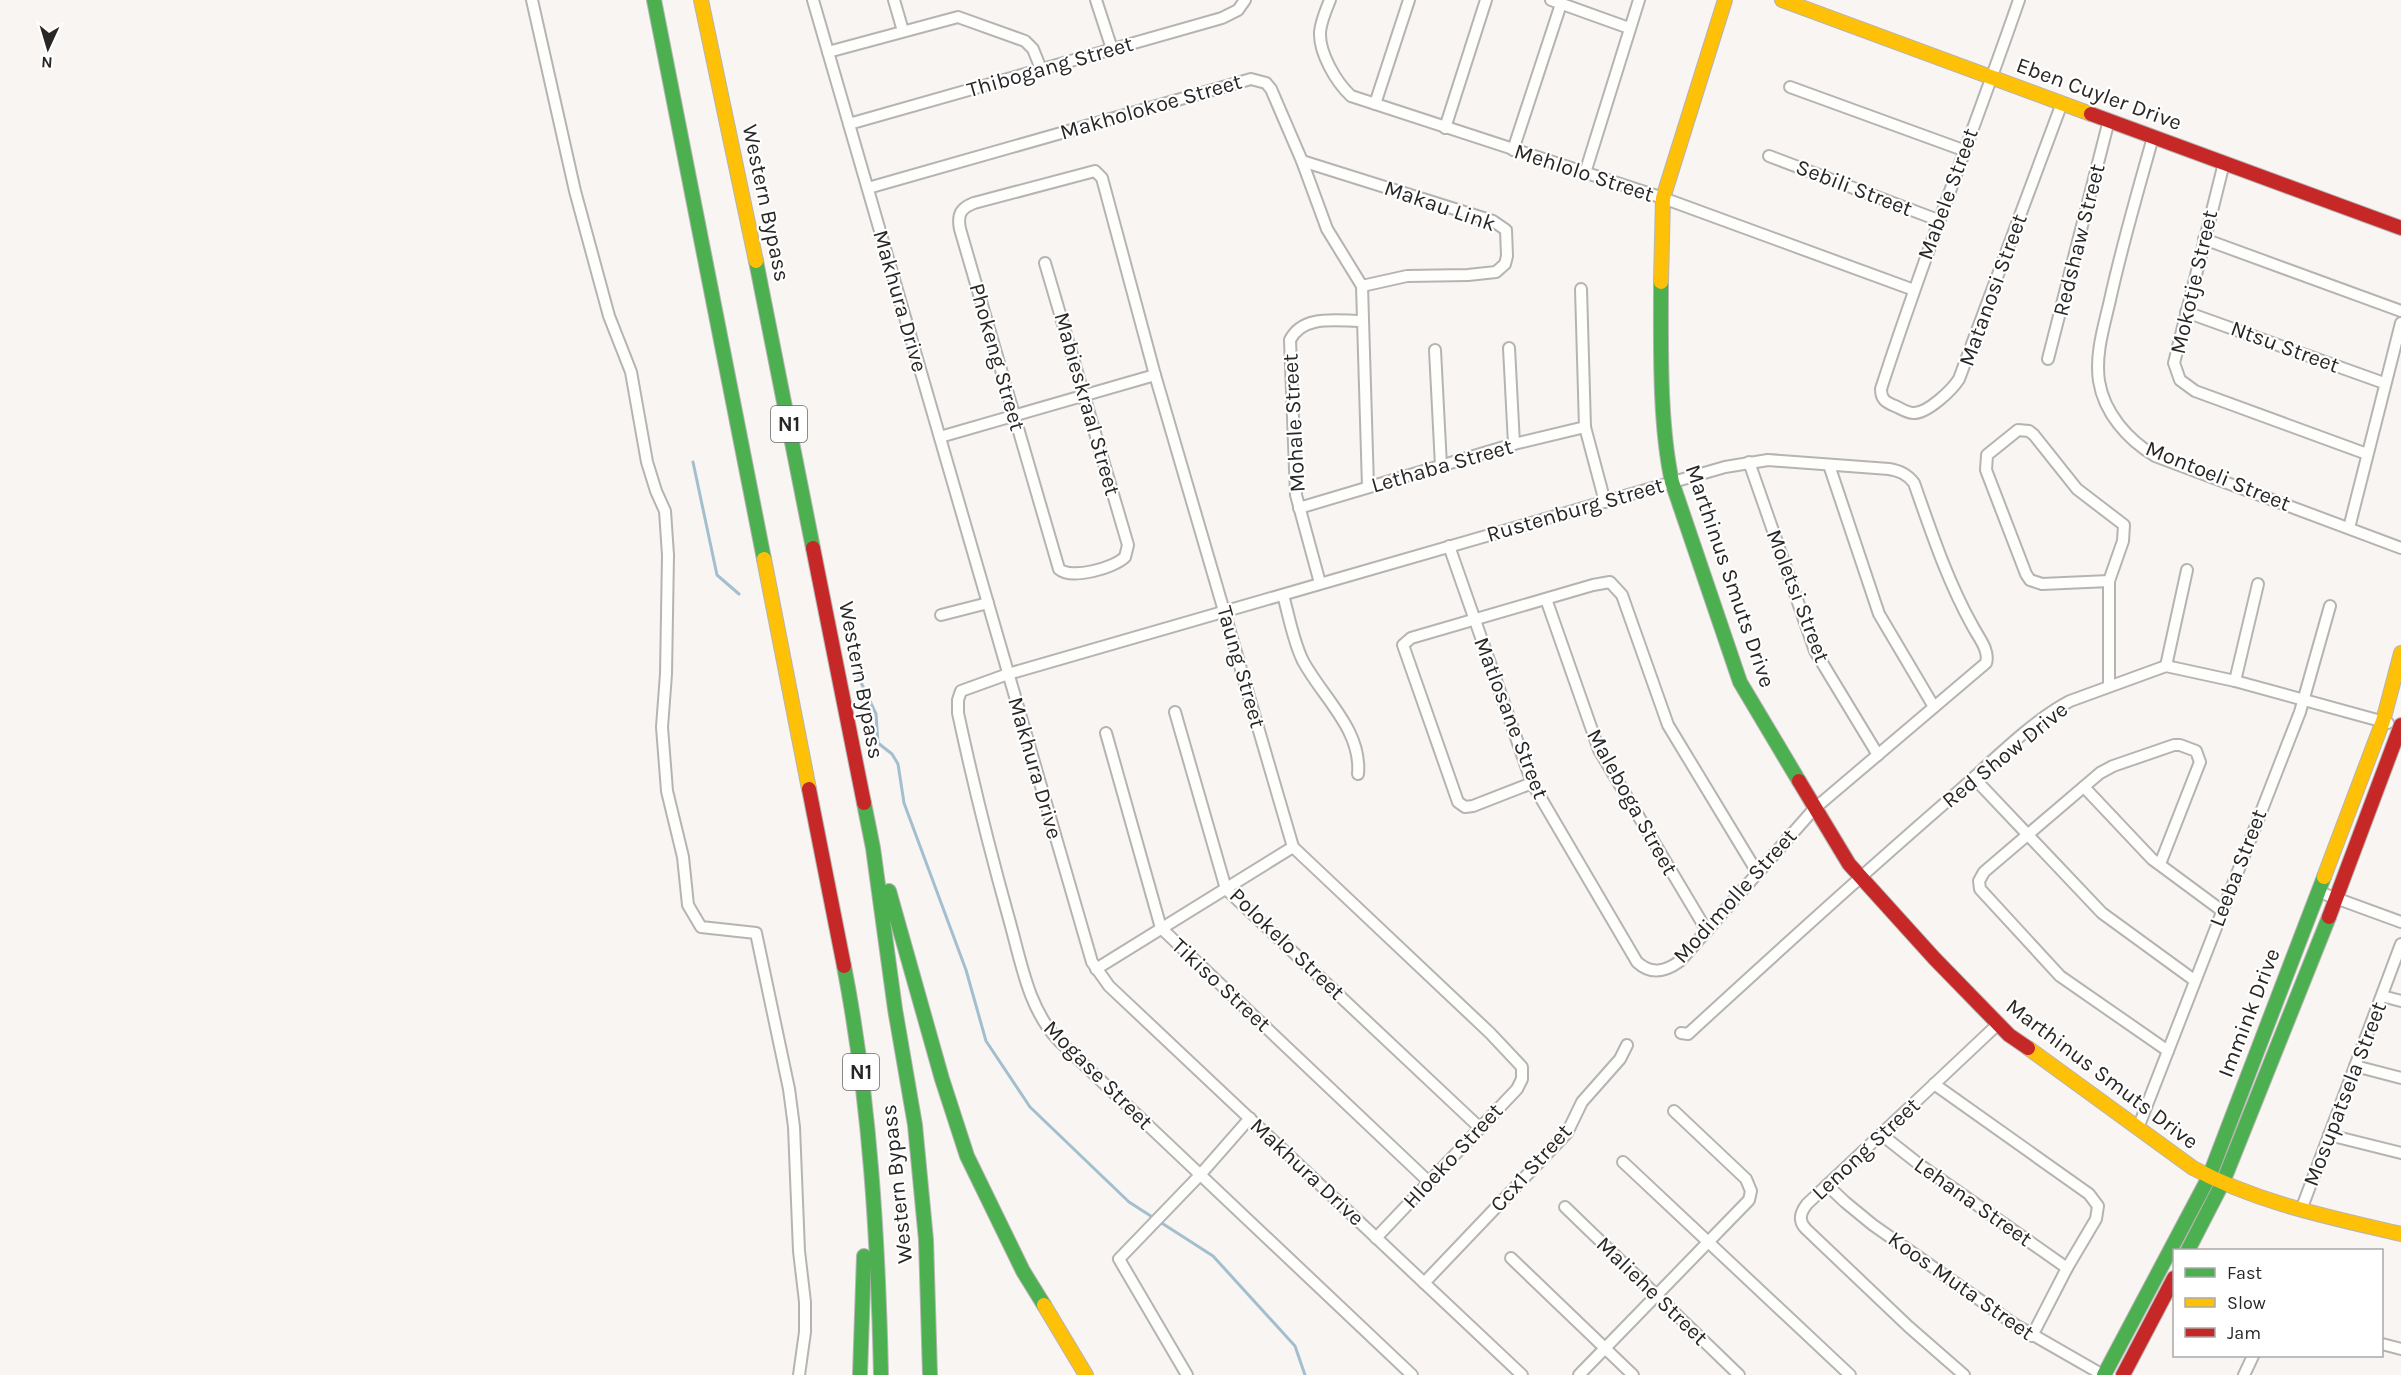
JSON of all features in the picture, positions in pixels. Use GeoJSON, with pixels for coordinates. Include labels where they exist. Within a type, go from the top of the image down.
{"type":"FeatureCollection","features":[{"type":"Feature","properties":{"kind":"main road"},"geometry":{"type":"LineString","coordinates":[[640,0],[691,193]]}},
{"type":"Feature","properties":{"kind":"main road","name":"Western Bypass"},"geometry":{"type":"LineString","coordinates":[[654,0],[854,1017],[868,1140],[881,1333],[881,1375]]}},
{"type":"Feature","properties":{"kind":"main road","name":"Western Bypass"},"geometry":{"type":"LineString","coordinates":[[701,0],[743,193],[873,848],[895,1009],[915,1125],[926,1240],[930,1375]]}},
{"type":"Feature","properties":{"kind":"main road"},"geometry":{"type":"LineString","coordinates":[[714,0],[732,102],[743,193]]}},
{"type":"Feature","properties":{"kind":"main road","name":"Marthinus Smuts Drive"},"geometry":{"type":"LineString","coordinates":[[1725,0],[1663,198],[1661,219],[1664,419],[1672,482],[1740,682],[1839,850],[1859,877],[1997,1025],[2138,1128],[2209,1176],[2301,1209],[2401,1234]]}},
{"type":"Feature","properties":{"kind":"main road","name":"Eben Cuyler Drive"},"geometry":{"type":"LineString","coordinates":[[1782,0],[2401,228]]}},
{"type":"Feature","properties":{"kind":"main road","name":"Immink Drive"},"geometry":{"type":"LineString","coordinates":[[2104,1375],[2209,1176],[2383,721],[2401,653]]}},
{"type":"Feature","properties":{"kind":"main road","name":"Immink Drive"},"geometry":{"type":"LineString","coordinates":[[2189,1249],[2223,1182],[2336,898],[2401,726]]}},
{"type":"Feature","properties":{"kind":"main road"},"geometry":{"type":"LineString","coordinates":[[873,848],[892,899],[966,1156],[1023,1270],[1086,1375]]}},
{"type":"Feature","properties":{"kind":"main road"},"geometry":{"type":"LineString","coordinates":[[860,1375],[868,1140]]}},
{"type":"Feature","properties":{"kind":"main road"},"geometry":{"type":"LineString","coordinates":[[2123,1375],[2173,1282]]}},
{"type":"Feature","properties":{"kind":"street"},"geometry":{"type":"LineString","coordinates":[[532,0],[575,191],[609,316],[631,372],[647,462],[665,511],[668,555],[666,674],[662,727],[668,791],[683,857],[688,905],[701,927],[756,933],[789,1089],[794,1127],[799,1251],[805,1302],[805,1332],[799,1375]]}},
{"type":"Feature","properties":{"kind":"street","name":"Makhura Drive"},"geometry":{"type":"LineString","coordinates":[[813,0],[1086,947],[1096,969],[1109,986],[1522,1375]]}},
{"type":"Feature","properties":{"kind":"street"},"geometry":{"type":"LineString","coordinates":[[894,0],[903,31]]}},
{"type":"Feature","properties":{"kind":"street"},"geometry":{"type":"LineString","coordinates":[[1096,0],[1112,49]]}},
{"type":"Feature","properties":{"kind":"street","name":"Thibogang Street"},"geometry":{"type":"LineString","coordinates":[[849,124],[1222,18],[1238,10],[1245,0]]}},
{"type":"Feature","properties":{"kind":"street","name":"Mehlolo Street"},"geometry":{"type":"LineString","coordinates":[[1330,0],[1320,36],[1328,60],[1344,90],[1351,96],[1663,198],[1914,290]]}},
{"type":"Feature","properties":{"kind":"street"},"geometry":{"type":"LineString","coordinates":[[1375,104],[1409,0]]}},
{"type":"Feature","properties":{"kind":"street"},"geometry":{"type":"LineString","coordinates":[[1445,128],[1486,0]]}},
{"type":"Feature","properties":{"kind":"street"},"geometry":{"type":"LineString","coordinates":[[1585,173],[1639,0]]}},
{"type":"Feature","properties":{"kind":"street","name":"Mabele Street"},"geometry":{"type":"LineString","coordinates":[[1881,389],[1938,220],[2019,0]]}},
{"type":"Feature","properties":{"kind":"street"},"geometry":{"type":"LineString","coordinates":[[1513,150],[1556,2],[1629,28]]}},
{"type":"Feature","properties":{"kind":"street"},"geometry":{"type":"LineString","coordinates":[[828,52],[951,17],[964,18],[1025,41],[1033,49],[1041,69]]}},
{"type":"Feature","properties":{"kind":"street","name":"Makholokoe Street"},"geometry":{"type":"LineString","coordinates":[[868,188],[1251,79],[1266,83],[1271,88],[1302,160],[1327,229],[1362,286]]}},
{"type":"Feature","properties":{"kind":"street"},"geometry":{"type":"LineString","coordinates":[[1790,87],[1963,150]]}},
{"type":"Feature","properties":{"kind":"street","name":"Matanosi Street"},"geometry":{"type":"LineString","coordinates":[[1881,389],[1884,400],[1912,414],[1930,406],[1951,390],[1959,379],[2062,103]]}},
{"type":"Feature","properties":{"kind":"street","name":"Redshaw Street"},"geometry":{"type":"LineString","coordinates":[[2048,359],[2109,120]]}},
{"type":"Feature","properties":{"kind":"street","name":"Montoeli Street"},"geometry":{"type":"LineString","coordinates":[[2153,137],[2115,276],[2099,346],[2099,382],[2107,404],[2129,438],[2155,456],[2401,548]]}},
{"type":"Feature","properties":{"kind":"street","name":"Sebili Street"},"geometry":{"type":"LineString","coordinates":[[1769,156],[1938,220]]}},
{"type":"Feature","properties":{"kind":"street","name":"Makau Link"},"geometry":{"type":"LineString","coordinates":[[1302,160],[1493,221],[1506,230],[1507,256],[1504,264],[1496,272],[1407,276],[1362,286]]}},
{"type":"Feature","properties":{"kind":"street","name":"Mokotje Street"},"geometry":{"type":"LineString","coordinates":[[2224,163],[2174,363],[2176,374],[2185,385],[2195,391],[2367,454]]}},
{"type":"Feature","properties":{"kind":"street","name":"Phokeng Street"},"geometry":{"type":"LineString","coordinates":[[1102,178],[1097,172],[1080,174],[974,203],[965,207],[959,214],[960,229],[1059,569],[1070,575],[1111,566],[1125,557],[1128,545]]}},
{"type":"Feature","properties":{"kind":"street","name":"Taung Street"},"geometry":{"type":"LineString","coordinates":[[1102,178],[1155,375],[1293,847]]}},
{"type":"Feature","properties":{"kind":"street"},"geometry":{"type":"LineString","coordinates":[[2204,239],[2401,311]]}},
{"type":"Feature","properties":{"kind":"street","name":"Mabieskraal Street"},"geometry":{"type":"LineString","coordinates":[[1045,262],[1086,395],[1128,545]]}},
{"type":"Feature","properties":{"kind":"street"},"geometry":{"type":"LineString","coordinates":[[1362,286],[1368,487]]}},
{"type":"Feature","properties":{"kind":"street"},"geometry":{"type":"LineString","coordinates":[[1581,289],[1585,427],[1605,502]]}},
{"type":"Feature","properties":{"kind":"street","name":"Ntsu Street"},"geometry":{"type":"LineString","coordinates":[[2186,312],[2384,383]]}},
{"type":"Feature","properties":{"kind":"street","name":"Mohale Street"},"geometry":{"type":"LineString","coordinates":[[1320,583],[1294,484],[1290,340],[1297,328],[1311,322],[1362,321]]}},
{"type":"Feature","properties":{"kind":"street"},"geometry":{"type":"LineString","coordinates":[[2349,528],[2401,323]]}},
{"type":"Feature","properties":{"kind":"street"},"geometry":{"type":"LineString","coordinates":[[1509,348],[1514,444]]}},
{"type":"Feature","properties":{"kind":"street"},"geometry":{"type":"LineString","coordinates":[[1436,350],[1442,466]]}},
{"type":"Feature","properties":{"kind":"street"},"geometry":{"type":"LineString","coordinates":[[940,437],[1155,375]]}},
{"type":"Feature","properties":{"kind":"street","name":"Lethaba Street"},"geometry":{"type":"LineString","coordinates":[[1299,508],[1514,444],[1585,427]]}},
{"type":"Feature","properties":{"kind":"street"},"geometry":{"type":"LineString","coordinates":[[2109,581],[2042,584],[2030,580],[2026,574],[1986,470],[1987,455],[2018,430],[2029,431],[2034,435],[2077,489],[2124,525],[2123,542],[2109,581],[2109,686]]}},
{"type":"Feature","properties":{"kind":"street","name":"Rustenburg Street"},"geometry":{"type":"LineString","coordinates":[[1008,674],[1672,482],[1749,462],[1768,460],[1897,470],[1914,483],[1944,568],[1987,656],[1986,663],[1814,809]]}},
{"type":"Feature","properties":{"kind":"street","name":"Moletsi Street"},"geometry":{"type":"LineString","coordinates":[[1749,462],[1815,651],[1878,755]]}},
{"type":"Feature","properties":{"kind":"street"},"geometry":{"type":"LineString","coordinates":[[1828,465],[1879,614],[1934,707]]}},
{"type":"Feature","properties":{"kind":"street","name":"Matlosane Street"},"geometry":{"type":"LineString","coordinates":[[1449,546],[1532,783],[1637,962],[1649,971]]}},
{"type":"Feature","properties":{"kind":"street"},"geometry":{"type":"LineString","coordinates":[[2187,570],[2166,666],[2235,681],[2401,726]]}},
{"type":"Feature","properties":{"kind":"street"},"geometry":{"type":"LineString","coordinates":[[1532,783],[1473,806],[1462,806],[1455,797],[1403,645],[1407,640],[1475,619],[1603,582],[1610,582],[1618,588],[1668,725],[1757,872]]}},
{"type":"Feature","properties":{"kind":"street"},"geometry":{"type":"LineString","coordinates":[[2235,681],[2258,584]]}},
{"type":"Feature","properties":{"kind":"street"},"geometry":{"type":"LineString","coordinates":[[1283,595],[1304,661],[1356,745],[1360,758],[1358,774]]}},
{"type":"Feature","properties":{"kind":"street","name":"Maleboga Street"},"geometry":{"type":"LineString","coordinates":[[1546,599],[1599,750],[1707,931]]}},
{"type":"Feature","properties":{"kind":"street"},"geometry":{"type":"LineString","coordinates":[[941,615],[988,603]]}},
{"type":"Feature","properties":{"kind":"street","name":"Leeba Street"},"geometry":{"type":"LineString","coordinates":[[2138,1128],[2304,700],[2330,606]]}},
{"type":"Feature","properties":{"kind":"street","name":"Red Show Drive"},"geometry":{"type":"LineString","coordinates":[[1681,1033],[1688,1034],[1859,877],[2058,707],[2166,666]]}},
{"type":"Feature","properties":{"kind":"street","name":"Mogase Street"},"geometry":{"type":"LineString","coordinates":[[1008,674],[961,691],[958,713],[985,835],[1035,1007],[1051,1033],[1059,1041],[1412,1375]]}},
{"type":"Feature","properties":{"kind":"street","name":"Polokelo Street"},"geometry":{"type":"LineString","coordinates":[[1175,711],[1226,889],[1479,1127]]}},
{"type":"Feature","properties":{"kind":"street","name":"Tikiso Street"},"geometry":{"type":"LineString","coordinates":[[1106,733],[1161,928],[1429,1182]]}},
{"type":"Feature","properties":{"kind":"street"},"geometry":{"type":"LineString","coordinates":[[2160,864],[2200,762],[2196,751],[2180,745],[2106,770],[1984,872],[1979,881],[1980,889],[2060,976],[2168,1051]]}},
{"type":"Feature","properties":{"kind":"street"},"geometry":{"type":"LineString","coordinates":[[1974,778],[2102,913],[2194,980]]}},
{"type":"Feature","properties":{"kind":"street"},"geometry":{"type":"LineString","coordinates":[[2084,787],[2146,852],[2221,910]]}},
{"type":"Feature","properties":{"kind":"street","name":"Modimolle Street"},"geometry":{"type":"LineString","coordinates":[[1649,971],[1659,971],[1673,966],[1687,955],[1814,809]]}},
{"type":"Feature","properties":{"kind":"street"},"geometry":{"type":"LineString","coordinates":[[1096,969],[1293,847]]}},
{"type":"Feature","properties":{"kind":"street","name":"Hloeko Street"},"geometry":{"type":"LineString","coordinates":[[1293,847],[1497,1040],[1517,1060],[1522,1072],[1522,1079],[1516,1089],[1377,1238]]}},
{"type":"Feature","properties":{"kind":"street"},"geometry":{"type":"LineString","coordinates":[[2319,892],[2401,922]]}},
{"type":"Feature","properties":{"kind":"street","name":"Mosupatsela Street"},"geometry":{"type":"LineString","coordinates":[[2301,1209],[2401,944]]}},
{"type":"Feature","properties":{"kind":"street"},"geometry":{"type":"LineString","coordinates":[[2382,996],[2401,1001]]}},
{"type":"Feature","properties":{"kind":"street","name":"Lenong Street"},"geometry":{"type":"LineString","coordinates":[[1964,1375],[1909,1328],[1803,1226],[1801,1218],[1804,1209],[1827,1185],[1997,1025]]}},
{"type":"Feature","properties":{"kind":"street","name":"Ccx1 Street"},"geometry":{"type":"LineString","coordinates":[[1424,1283],[1566,1134],[1582,1102],[1620,1059],[1628,1045]]}},
{"type":"Feature","properties":{"kind":"street"},"geometry":{"type":"LineString","coordinates":[[2355,1066],[2401,1078]]}},
{"type":"Feature","properties":{"kind":"street"},"geometry":{"type":"LineString","coordinates":[[1934,1084],[2089,1194],[2098,1206],[2096,1219],[2067,1268],[2032,1336]]}},
{"type":"Feature","properties":{"kind":"street"},"geometry":{"type":"LineString","coordinates":[[1579,1375],[1749,1200],[1750,1185],[1674,1111]]}},
{"type":"Feature","properties":{"kind":"street"},"geometry":{"type":"LineString","coordinates":[[1187,1375],[1119,1258],[1200,1175],[1250,1118]]}},
{"type":"Feature","properties":{"kind":"street","name":"Lehana Street"},"geometry":{"type":"LineString","coordinates":[[1882,1134],[1920,1165],[2067,1268]]}},
{"type":"Feature","properties":{"kind":"street"},"geometry":{"type":"LineString","coordinates":[[2329,1135],[2401,1153]]}},
{"type":"Feature","properties":{"kind":"street"},"geometry":{"type":"LineString","coordinates":[[1623,1162],[1850,1375]]}},
{"type":"Feature","properties":{"kind":"street","name":"Koos Muta Street"},"geometry":{"type":"LineString","coordinates":[[1827,1185],[1873,1225],[2032,1336],[2104,1375]]}},
{"type":"Feature","properties":{"kind":"street","name":"Maliehe Street"},"geometry":{"type":"LineString","coordinates":[[1564,1207],[1739,1375]]}},
{"type":"Feature","properties":{"kind":"street"},"geometry":{"type":"LineString","coordinates":[[1511,1258],[1633,1375]]}},
{"type":"Feature","properties":{"kind":"street"},"geometry":{"type":"LineString","coordinates":[[2383,1344],[2401,1349]]}},
{"type":"Feature","properties":{"kind":"street"},"geometry":{"type":"LineString","coordinates":[[2244,1375],[2253,1357]]}},
{"type":"Feature","properties":{"kind":"waterway"},"geometry":{"type":"LineString","coordinates":[[693,462],[717,575],[739,594]]}},
{"type":"Feature","properties":{"kind":"waterway"},"geometry":{"type":"LineString","coordinates":[[857,674],[876,714],[878,743],[892,754],[898,764],[904,803],[966,970],[986,1041],[1030,1107],[1129,1202],[1213,1256],[1295,1346],[1305,1375]]}},
{"type":"Feature","properties":{"kind":"traffic: fast"},"geometry":{"type":"LineString","coordinates":[[654,0],[764,559]]}},
{"type":"Feature","properties":{"kind":"traffic: fast"},"geometry":{"type":"LineString","coordinates":[[756,261],[813,548]]}},
{"type":"Feature","properties":{"kind":"traffic: fast"},"geometry":{"type":"LineString","coordinates":[[1661,282],[1663,409],[1672,482],[1740,682],[1799,781]]}},
{"type":"Feature","properties":{"kind":"traffic: fast"},"geometry":{"type":"LineString","coordinates":[[864,803],[873,848],[895,1009],[915,1125],[926,1240],[930,1375]]}},
{"type":"Feature","properties":{"kind":"traffic: fast"},"geometry":{"type":"LineString","coordinates":[[2104,1375],[2209,1177],[2324,877]]}},
{"type":"Feature","properties":{"kind":"traffic: fast"},"geometry":{"type":"LineString","coordinates":[[889,891],[942,1079],[967,1156],[1023,1271],[1044,1305]]}},
{"type":"Feature","properties":{"kind":"traffic: fast"},"geometry":{"type":"LineString","coordinates":[[2189,1249],[2223,1182],[2329,917]]}},
{"type":"Feature","properties":{"kind":"traffic: fast"},"geometry":{"type":"LineString","coordinates":[[844,966],[860,1067],[871,1170],[878,1273],[881,1375]]}},
{"type":"Feature","properties":{"kind":"traffic: fast"},"geometry":{"type":"LineString","coordinates":[[860,1375],[864,1256]]}},
{"type":"Feature","properties":{"kind":"traffic: slow"},"geometry":{"type":"LineString","coordinates":[[701,0],[756,261]]}},
{"type":"Feature","properties":{"kind":"traffic: slow"},"geometry":{"type":"LineString","coordinates":[[1661,282],[1663,198],[1725,0]]}},
{"type":"Feature","properties":{"kind":"traffic: slow"},"geometry":{"type":"LineString","coordinates":[[1782,0],[2091,114]]}},
{"type":"Feature","properties":{"kind":"traffic: slow"},"geometry":{"type":"LineString","coordinates":[[764,559],[809,789]]}},
{"type":"Feature","properties":{"kind":"traffic: slow"},"geometry":{"type":"LineString","coordinates":[[2324,877],[2383,721],[2401,653]]}},
{"type":"Feature","properties":{"kind":"traffic: slow"},"geometry":{"type":"LineString","coordinates":[[2028,1048],[2193,1168],[2268,1200],[2401,1234]]}},
{"type":"Feature","properties":{"kind":"traffic: slow"},"geometry":{"type":"LineString","coordinates":[[1044,1305],[1086,1375]]}},
{"type":"Feature","properties":{"kind":"traffic: jam"},"geometry":{"type":"LineString","coordinates":[[2091,114],[2401,228]]}},
{"type":"Feature","properties":{"kind":"traffic: jam"},"geometry":{"type":"LineString","coordinates":[[813,548],[864,803]]}},
{"type":"Feature","properties":{"kind":"traffic: jam"},"geometry":{"type":"LineString","coordinates":[[2329,917],[2401,725]]}},
{"type":"Feature","properties":{"kind":"traffic: jam"},"geometry":{"type":"LineString","coordinates":[[1799,781],[1849,864],[1934,958],[2009,1035],[2028,1048]]}},
{"type":"Feature","properties":{"kind":"traffic: jam"},"geometry":{"type":"LineString","coordinates":[[809,789],[844,966]]}},
{"type":"Feature","properties":{"kind":"traffic: jam"},"geometry":{"type":"LineString","coordinates":[[2123,1375],[2173,1280]]}}]}
